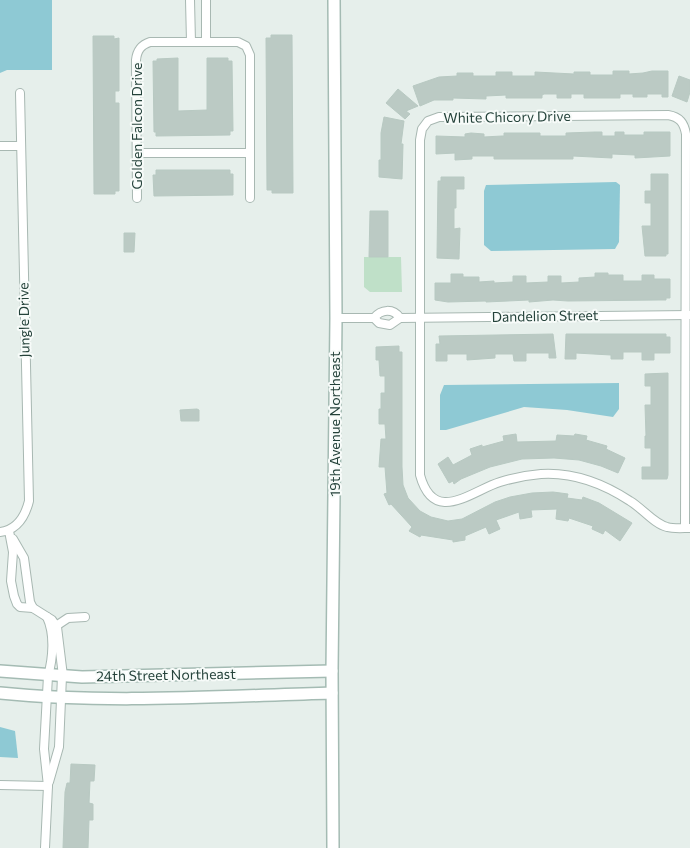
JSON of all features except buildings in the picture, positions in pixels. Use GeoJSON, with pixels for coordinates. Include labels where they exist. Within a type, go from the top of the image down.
{"type":"FeatureCollection","features":[{"type":"Feature","properties":{"kind":"street"},"geometry":{"type":"LineString","coordinates":[[190,0],[191,42]]}},
{"type":"Feature","properties":{"kind":"street"},"geometry":{"type":"LineString","coordinates":[[206,0],[206,42]]}},
{"type":"Feature","properties":{"kind":"street","name":"19th Avenue Northeast"},"geometry":{"type":"LineString","coordinates":[[333,848],[332,672],[336,318],[334,0]]}},
{"type":"Feature","properties":{"kind":"street","name":"Golden Falcon Drive"},"geometry":{"type":"LineString","coordinates":[[137,198],[137,53],[144,44],[150,42],[238,42],[242,43],[248,50],[250,55],[250,198]]}},
{"type":"Feature","properties":{"kind":"street","name":"Jungle Drive"},"geometry":{"type":"LineString","coordinates":[[9,531],[16,526],[25,514],[29,501],[20,92]]}},
{"type":"Feature","properties":{"kind":"street","name":"White Chicory Drive"},"geometry":{"type":"LineString","coordinates":[[668,115],[679,118],[684,124],[686,134],[688,528],[669,528],[662,525],[630,500],[605,487],[581,478],[562,475],[542,474],[500,482],[460,501],[440,501],[432,496],[426,491],[420,475],[420,318],[420,148],[422,129],[428,121],[439,117],[668,115]]}},
{"type":"Feature","properties":{"kind":"street"},"geometry":{"type":"LineString","coordinates":[[0,146],[20,146]]}},
{"type":"Feature","properties":{"kind":"street"},"geometry":{"type":"LineString","coordinates":[[137,153],[250,153]]}},
{"type":"Feature","properties":{"kind":"street","name":"Dandelion Street"},"geometry":{"type":"LineString","coordinates":[[374,318],[378,313],[385,310],[391,311],[400,318]]}},
{"type":"Feature","properties":{"kind":"street","name":"Dandelion Street"},"geometry":{"type":"LineString","coordinates":[[336,318],[374,318],[379,323],[390,325],[400,318],[688,315]]}},
{"type":"Feature","properties":{"kind":"street"},"geometry":{"type":"LineString","coordinates":[[0,532],[9,531]]}},
{"type":"Feature","properties":{"kind":"street"},"geometry":{"type":"LineString","coordinates":[[9,531],[24,558],[30,602],[33,608]]}},
{"type":"Feature","properties":{"kind":"street"},"geometry":{"type":"LineString","coordinates":[[9,531],[13,552],[11,576],[14,596],[20,607],[33,608],[52,620],[56,626],[63,676],[59,747],[48,786]]}},
{"type":"Feature","properties":{"kind":"street"},"geometry":{"type":"LineString","coordinates":[[45,848],[48,786],[44,749],[48,676],[52,643],[47,617]]}},
{"type":"Feature","properties":{"kind":"street"},"geometry":{"type":"LineString","coordinates":[[56,626],[68,618],[85,617]]}},
{"type":"Feature","properties":{"kind":"street","name":"24th Street Northeast"},"geometry":{"type":"LineString","coordinates":[[0,671],[48,676],[332,672]]}},
{"type":"Feature","properties":{"kind":"street","name":"24th Street Northeast"},"geometry":{"type":"LineString","coordinates":[[0,693],[47,698],[131,699],[332,693]]}},
{"type":"Feature","properties":{"kind":"street"},"geometry":{"type":"LineString","coordinates":[[0,785],[48,786]]}},
{"type":"Feature","properties":{"kind":"green space"},"geometry":{"type":"Polygon","coordinates":[[[364,257],[401,257],[402,292],[370,292],[364,287],[364,257]]]}},
{"type":"Feature","properties":{"kind":"water"},"geometry":{"type":"Polygon","coordinates":[[[0,0],[52,0],[52,70],[7,70],[0,73],[0,0]]]}},
{"type":"Feature","properties":{"kind":"water"},"geometry":{"type":"Polygon","coordinates":[[[616,182],[620,185],[619,242],[615,249],[491,251],[484,245],[484,191],[486,185],[616,182]]]}},
{"type":"Feature","properties":{"kind":"water"},"geometry":{"type":"Polygon","coordinates":[[[619,383],[619,409],[613,417],[567,410],[524,407],[446,430],[440,430],[440,395],[444,385],[619,383]]]}},
{"type":"Feature","properties":{"kind":"water"},"geometry":{"type":"Polygon","coordinates":[[[0,727],[15,731],[18,758],[0,757],[0,727]]]}}]}
